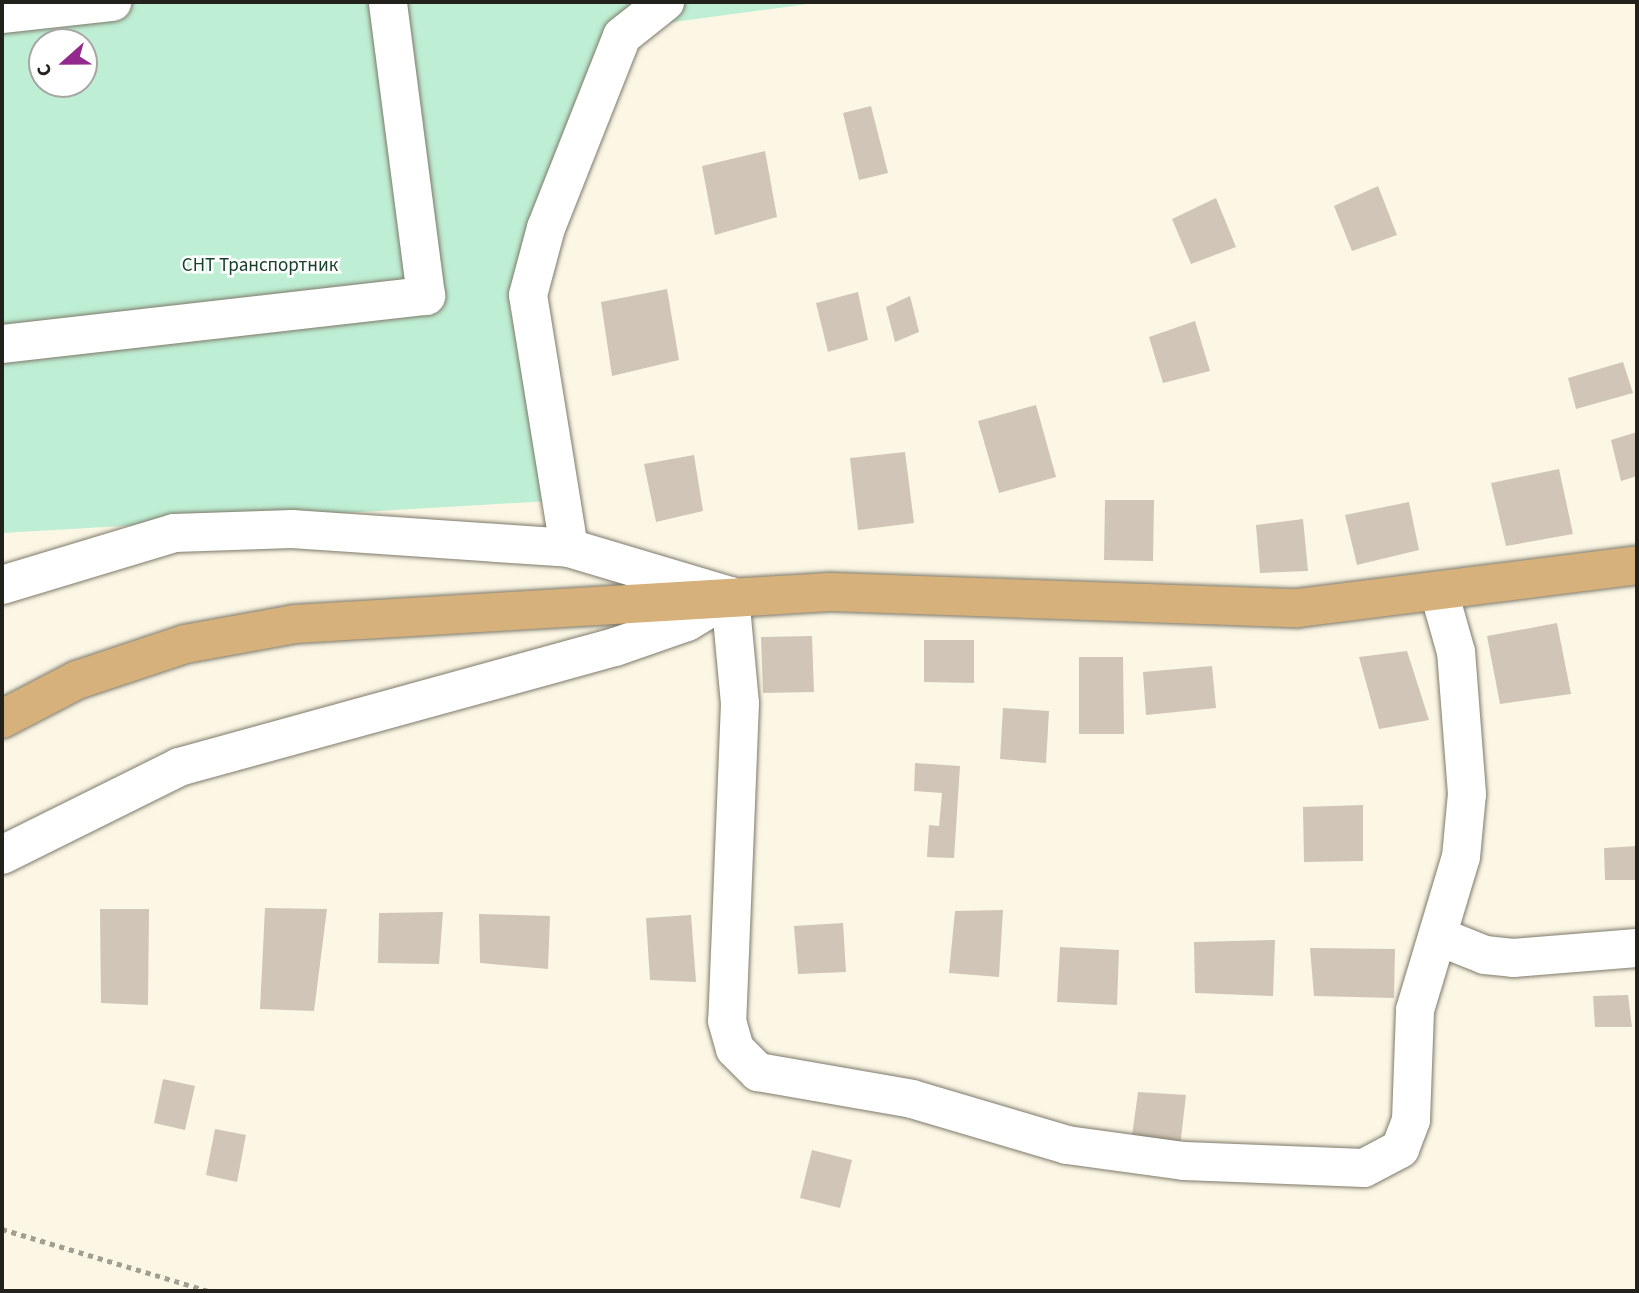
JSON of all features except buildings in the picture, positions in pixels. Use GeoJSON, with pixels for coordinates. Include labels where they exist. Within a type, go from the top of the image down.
{"type":"FeatureCollection","features":[{"type":"Feature","properties":{"kind":"main road"},"geometry":{"type":"LineString","coordinates":[[2,719],[77,680],[185,644],[295,624],[730,596],[938,593],[1298,608],[1637,565]]}},
{"type":"Feature","properties":{"kind":"street"},"geometry":{"type":"LineString","coordinates":[[2,14],[112,2]]}},
{"type":"Feature","properties":{"kind":"street"},"geometry":{"type":"LineString","coordinates":[[2,344],[426,296],[388,2]]}},
{"type":"Feature","properties":{"kind":"street"},"geometry":{"type":"LineString","coordinates":[[569,548],[527,295],[546,228],[622,36],[665,2]]}},
{"type":"Feature","properties":{"kind":"street"},"geometry":{"type":"LineString","coordinates":[[2,585],[174,533],[368,531],[569,548],[730,596]]}},
{"type":"Feature","properties":{"kind":"street"},"geometry":{"type":"LineString","coordinates":[[730,596],[740,715],[727,1021],[735,1049],[758,1072],[912,1099],[1067,1145],[1184,1161],[1364,1168],[1401,1149],[1411,1120],[1415,1010],[1440,937],[1461,857],[1467,794],[1456,652],[1439,592]]}},
{"type":"Feature","properties":{"kind":"street"},"geometry":{"type":"LineString","coordinates":[[2,855],[179,766],[615,647],[687,622],[730,596]]}},
{"type":"Feature","properties":{"kind":"street"},"geometry":{"type":"LineString","coordinates":[[1440,937],[1485,956],[1513,958],[1637,948]]}},
{"type":"Feature","properties":{"kind":"path"},"geometry":{"type":"LineString","coordinates":[[2,1229],[209,1291]]}},
{"type":"Feature","properties":{"kind":"green space","name":"СНТ Транспортник"},"geometry":{"type":"Polygon","coordinates":[[[2,2],[822,2],[608,31],[509,303],[549,501],[2,533],[2,2]]]}}]}
